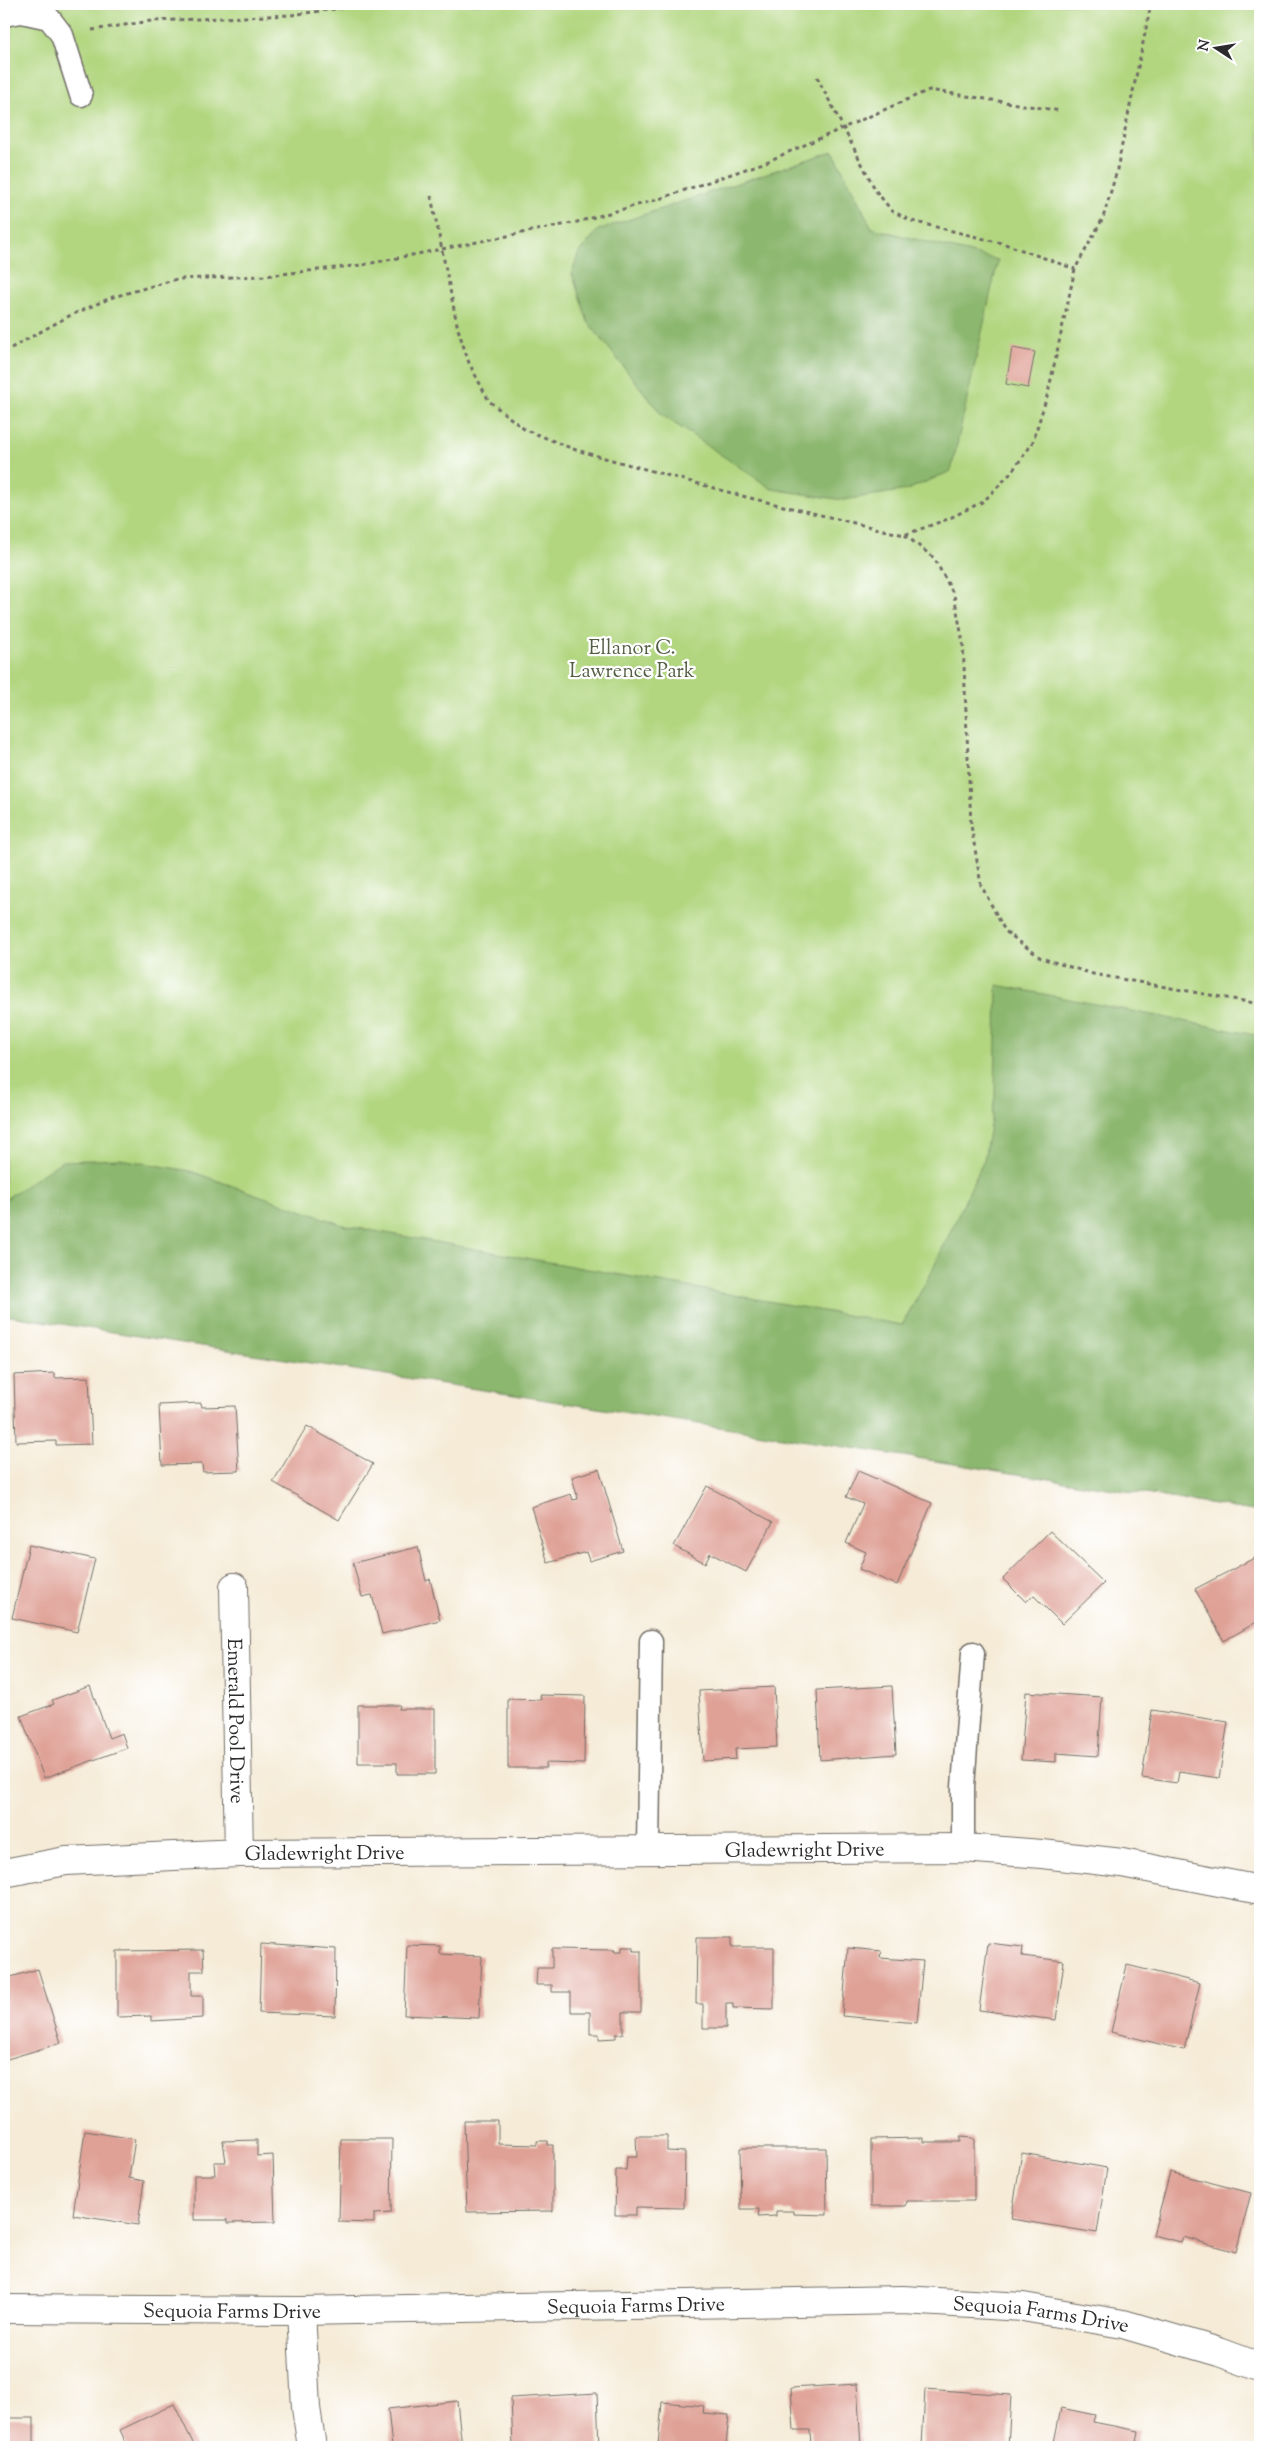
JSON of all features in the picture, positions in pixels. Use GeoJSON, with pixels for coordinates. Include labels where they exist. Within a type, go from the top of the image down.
{"type":"FeatureCollection","features":[{"type":"Feature","properties":{"kind":"street","name":"Emerald Pool Drive"},"geometry":{"type":"LineString","coordinates":[[234,1587],[239,1853]]}},
{"type":"Feature","properties":{"kind":"street","name":"Gladewright Drive"},"geometry":{"type":"LineString","coordinates":[[4,1873],[66,1860],[239,1853],[648,1848],[963,1848],[1122,1863],[1260,1890]]}},
{"type":"Feature","properties":{"kind":"street","name":"Sequoia Farms Drive"},"geometry":{"type":"LineString","coordinates":[[4,2310],[302,2311],[904,2300],[1023,2307],[1122,2324],[1219,2352],[1260,2367]]}},
{"type":"Feature","properties":{"kind":"street"},"geometry":{"type":"LineString","coordinates":[[302,2311],[306,2408],[312,2447]]}},
{"type":"Feature","properties":{"kind":"lane"},"geometry":{"type":"LineString","coordinates":[[4,15],[22,12],[49,18],[62,35],[81,95]]}},
{"type":"Feature","properties":{"kind":"lane"},"geometry":{"type":"LineString","coordinates":[[648,1848],[651,1641]]}},
{"type":"Feature","properties":{"kind":"lane"},"geometry":{"type":"LineString","coordinates":[[963,1848],[964,1787],[973,1653]]}},
{"type":"Feature","properties":{"kind":"path"},"geometry":{"type":"LineString","coordinates":[[62,35],[151,21],[291,15],[371,4]]}},
{"type":"Feature","properties":{"kind":"path"},"geometry":{"type":"LineString","coordinates":[[904,535],[948,519],[984,500],[1010,474],[1032,444],[1048,393],[1075,269],[1103,218],[1116,174],[1151,4]]}},
{"type":"Feature","properties":{"kind":"path"},"geometry":{"type":"LineString","coordinates":[[817,77],[876,191],[892,211],[912,220],[1005,244],[1075,269]]}},
{"type":"Feature","properties":{"kind":"path"},"geometry":{"type":"LineString","coordinates":[[4,352],[69,316],[112,297],[177,279],[264,276],[362,266],[577,222],[659,199],[766,162],[929,90],[1061,111]]}},
{"type":"Feature","properties":{"kind":"path"},"geometry":{"type":"LineString","coordinates":[[431,196],[458,329],[470,363],[489,401],[524,429],[576,450],[746,498],[904,535],[934,558],[954,595],[963,644],[971,825],[981,885],[1005,932],[1041,958],[1093,974],[1260,1004]]}},
{"type":"Feature","properties":{"kind":"green space","name":"Ellanor C. Lawrence Park"},"geometry":{"type":"Polygon","coordinates":[[[4,4],[1260,4],[1260,1512],[4,1313],[4,4]]]}},
{"type":"Feature","properties":{"kind":"green space"},"geometry":{"type":"Polygon","coordinates":[[[833,151],[872,228],[998,260],[951,471],[907,490],[843,500],[772,489],[662,415],[588,322],[572,273],[578,255],[598,230],[833,151]]]}},
{"type":"Feature","properties":{"kind":"green space"},"geometry":{"type":"Polygon","coordinates":[[[997,985],[1260,1036],[1260,1512],[4,1315],[4,1200],[62,1161],[120,1159],[190,1171],[346,1226],[902,1325],[930,1275],[984,1160],[995,1096],[997,985]]]}},
{"type":"Feature","properties":{"kind":"building"},"geometry":{"type":"Polygon","coordinates":[[[1012,348],[1035,352],[1028,388],[1006,384],[1012,348]]]}},
{"type":"Feature","properties":{"kind":"building"},"geometry":{"type":"Polygon","coordinates":[[[55,1373],[55,1378],[89,1377],[92,1444],[56,1445],[56,1441],[16,1442],[14,1375],[55,1373]]]}},
{"type":"Feature","properties":{"kind":"building"},"geometry":{"type":"Polygon","coordinates":[[[201,1403],[202,1407],[235,1406],[239,1471],[203,1472],[202,1464],[162,1465],[159,1405],[201,1403]]]}},
{"type":"Feature","properties":{"kind":"building"},"geometry":{"type":"Polygon","coordinates":[[[307,1426],[373,1464],[339,1520],[273,1482],[307,1426]]]}},
{"type":"Feature","properties":{"kind":"building"},"geometry":{"type":"Polygon","coordinates":[[[599,1469],[623,1551],[589,1561],[586,1552],[548,1563],[531,1507],[571,1494],[573,1500],[578,1499],[572,1477],[599,1469]]]}},
{"type":"Feature","properties":{"kind":"building"},"geometry":{"type":"Polygon","coordinates":[[[858,1471],[932,1503],[897,1585],[859,1569],[866,1552],[846,1543],[863,1504],[846,1497],[858,1471]]]}},
{"type":"Feature","properties":{"kind":"building"},"geometry":{"type":"Polygon","coordinates":[[[707,1486],[773,1522],[746,1572],[710,1553],[705,1563],[674,1546],[707,1486]]]}},
{"type":"Feature","properties":{"kind":"building"},"geometry":{"type":"Polygon","coordinates":[[[1050,1531],[1104,1583],[1062,1624],[1033,1595],[1026,1602],[1003,1579],[1050,1531]]]}},
{"type":"Feature","properties":{"kind":"building"},"geometry":{"type":"Polygon","coordinates":[[[29,1545],[95,1559],[77,1632],[12,1618],[29,1545]]]}},
{"type":"Feature","properties":{"kind":"building"},"geometry":{"type":"Polygon","coordinates":[[[418,1547],[426,1581],[430,1579],[440,1620],[382,1634],[372,1595],[362,1597],[353,1563],[418,1547]]]}},
{"type":"Feature","properties":{"kind":"building"},"geometry":{"type":"Polygon","coordinates":[[[1260,1555],[1260,1620],[1224,1641],[1195,1589],[1260,1555]]]}},
{"type":"Feature","properties":{"kind":"building"},"geometry":{"type":"Polygon","coordinates":[[[90,1686],[109,1738],[122,1733],[127,1748],[44,1778],[21,1716],[54,1704],[52,1700],[90,1686]]]}},
{"type":"Feature","properties":{"kind":"building"},"geometry":{"type":"Polygon","coordinates":[[[892,1686],[896,1754],[820,1760],[817,1690],[892,1686]]]}},
{"type":"Feature","properties":{"kind":"building"},"geometry":{"type":"Polygon","coordinates":[[[774,1687],[777,1747],[735,1749],[736,1759],[703,1761],[699,1691],[774,1687]]]}},
{"type":"Feature","properties":{"kind":"building"},"geometry":{"type":"Polygon","coordinates":[[[1026,1692],[1102,1697],[1098,1756],[1056,1753],[1056,1762],[1021,1760],[1026,1692]]]}},
{"type":"Feature","properties":{"kind":"building"},"geometry":{"type":"Polygon","coordinates":[[[540,1695],[585,1696],[584,1764],[546,1763],[546,1768],[508,1768],[508,1699],[541,1700],[540,1695]]]}},
{"type":"Feature","properties":{"kind":"building"},"geometry":{"type":"Polygon","coordinates":[[[358,1705],[400,1705],[399,1709],[435,1709],[435,1774],[397,1774],[397,1763],[358,1763],[358,1705]]]}},
{"type":"Feature","properties":{"kind":"building"},"geometry":{"type":"Polygon","coordinates":[[[1152,1710],[1228,1722],[1219,1778],[1179,1772],[1177,1783],[1142,1778],[1152,1710]]]}},
{"type":"Feature","properties":{"kind":"building"},"geometry":{"type":"Polygon","coordinates":[[[697,1937],[732,1937],[732,1947],[774,1947],[774,2009],[733,2008],[733,2003],[726,2003],[726,2028],[703,2028],[703,2004],[696,2004],[697,1937]]]}},
{"type":"Feature","properties":{"kind":"building"},"geometry":{"type":"Polygon","coordinates":[[[988,1943],[1023,1947],[1022,1956],[1064,1961],[1056,2020],[979,2010],[988,1943]]]}},
{"type":"Feature","properties":{"kind":"building"},"geometry":{"type":"Polygon","coordinates":[[[261,1944],[336,1949],[335,2016],[259,2013],[261,1944]]]}},
{"type":"Feature","properties":{"kind":"building"},"geometry":{"type":"Polygon","coordinates":[[[407,1945],[440,1946],[440,1954],[482,1956],[479,2018],[404,2015],[407,1945]]]}},
{"type":"Feature","properties":{"kind":"building"},"geometry":{"type":"Polygon","coordinates":[[[622,1947],[634,1947],[633,1951],[641,1951],[641,2012],[623,2012],[623,2034],[616,2034],[616,2038],[599,2039],[599,2034],[590,2034],[590,2012],[571,2012],[571,1992],[552,1992],[552,1985],[536,1985],[537,1968],[552,1968],[552,1949],[615,1950],[614,1952],[622,1952],[622,1947]]]}},
{"type":"Feature","properties":{"kind":"building"},"geometry":{"type":"Polygon","coordinates":[[[848,1948],[881,1951],[880,1958],[923,1961],[917,2023],[842,2016],[848,1948]]]}},
{"type":"Feature","properties":{"kind":"building"},"geometry":{"type":"Polygon","coordinates":[[[203,1950],[204,1971],[191,1971],[191,1996],[203,1996],[203,2018],[151,2021],[151,2016],[117,2017],[117,1951],[203,1950]]]}},
{"type":"Feature","properties":{"kind":"building"},"geometry":{"type":"Polygon","coordinates":[[[1127,1965],[1200,1983],[1184,2050],[1111,2032],[1127,1965]]]}},
{"type":"Feature","properties":{"kind":"building"},"geometry":{"type":"Polygon","coordinates":[[[38,1969],[61,2043],[4,2060],[4,1979],[38,1969]]]}},
{"type":"Feature","properties":{"kind":"building"},"geometry":{"type":"Polygon","coordinates":[[[464,2121],[498,2121],[498,2144],[537,2145],[537,2141],[548,2141],[548,2145],[553,2145],[553,2211],[467,2212],[464,2121]]]}},
{"type":"Feature","properties":{"kind":"building"},"geometry":{"type":"Polygon","coordinates":[[[85,2131],[135,2139],[129,2178],[144,2181],[138,2225],[73,2215],[85,2131]]]}},
{"type":"Feature","properties":{"kind":"building"},"geometry":{"type":"Polygon","coordinates":[[[636,2136],[667,2136],[667,2151],[685,2152],[684,2208],[636,2207],[636,2215],[615,2215],[616,2170],[626,2170],[627,2157],[637,2157],[636,2136]]]}},
{"type":"Feature","properties":{"kind":"building"},"geometry":{"type":"Polygon","coordinates":[[[960,2137],[972,2138],[974,2140],[974,2201],[907,2201],[906,2206],[871,2206],[871,2139],[924,2138],[924,2142],[960,2142],[960,2137]]]}},
{"type":"Feature","properties":{"kind":"building"},"geometry":{"type":"Polygon","coordinates":[[[341,2139],[392,2139],[391,2213],[374,2214],[374,2223],[339,2222],[341,2139]]]}},
{"type":"Feature","properties":{"kind":"building"},"geometry":{"type":"Polygon","coordinates":[[[257,2140],[257,2156],[273,2155],[275,2222],[228,2223],[228,2220],[194,2220],[194,2175],[215,2175],[214,2162],[226,2162],[223,2141],[257,2140]]]}},
{"type":"Feature","properties":{"kind":"building"},"geometry":{"type":"Polygon","coordinates":[[[740,2148],[826,2148],[827,2215],[793,2214],[793,2211],[776,2211],[776,2216],[758,2217],[759,2209],[741,2209],[740,2148]]]}},
{"type":"Feature","properties":{"kind":"building"},"geometry":{"type":"Polygon","coordinates":[[[1022,2153],[1107,2168],[1097,2233],[1011,2219],[1022,2153]]]}},
{"type":"Feature","properties":{"kind":"building"},"geometry":{"type":"Polygon","coordinates":[[[1170,2172],[1251,2193],[1236,2252],[1183,2237],[1181,2242],[1153,2235],[1170,2172]]]}},
{"type":"Feature","properties":{"kind":"building"},"geometry":{"type":"Polygon","coordinates":[[[857,2384],[861,2447],[811,2447],[810,2430],[794,2430],[791,2388],[857,2384]]]}},
{"type":"Feature","properties":{"kind":"building"},"geometry":{"type":"Polygon","coordinates":[[[925,2389],[1011,2395],[1008,2447],[922,2447],[925,2389]]]}},
{"type":"Feature","properties":{"kind":"building"},"geometry":{"type":"Polygon","coordinates":[[[597,2393],[599,2447],[513,2447],[511,2398],[597,2393]]]}},
{"type":"Feature","properties":{"kind":"building"},"geometry":{"type":"Polygon","coordinates":[[[457,2401],[462,2447],[392,2447],[388,2409],[457,2401]]]}},
{"type":"Feature","properties":{"kind":"building"},"geometry":{"type":"Polygon","coordinates":[[[662,2402],[704,2406],[703,2413],[729,2415],[726,2447],[658,2446],[662,2402]]]}},
{"type":"Feature","properties":{"kind":"building"},"geometry":{"type":"Polygon","coordinates":[[[174,2404],[195,2447],[128,2447],[120,2430],[174,2404]]]}},
{"type":"Feature","properties":{"kind":"building"},"geometry":{"type":"Polygon","coordinates":[[[1061,2408],[1095,2415],[1093,2422],[1139,2431],[1136,2447],[1053,2447],[1061,2408]]]}},
{"type":"Feature","properties":{"kind":"building"},"geometry":{"type":"Polygon","coordinates":[[[4,2418],[34,2418],[34,2447],[4,2447],[4,2418]]]}}]}
